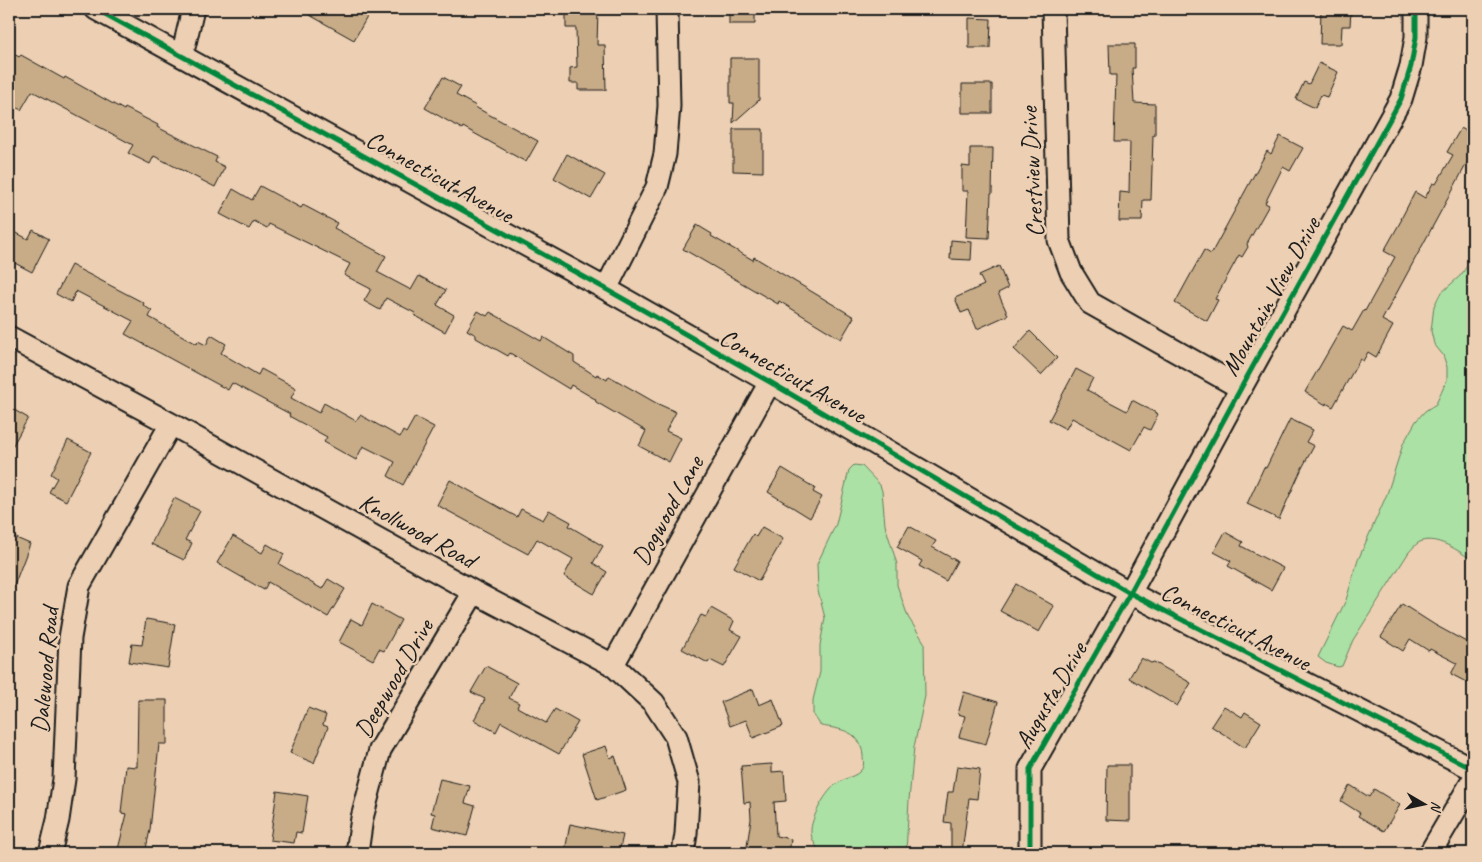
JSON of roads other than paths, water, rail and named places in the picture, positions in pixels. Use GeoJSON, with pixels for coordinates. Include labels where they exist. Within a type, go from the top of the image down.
{"type":"FeatureCollection","features":[{"type":"Feature","properties":{"kind":"street","name":"Connecticut Avenue"},"geometry":{"type":"LineString","coordinates":[[96,9],[606,289],[770,382],[1130,593],[1473,770]]}},
{"type":"Feature","properties":{"kind":"street"},"geometry":{"type":"LineString","coordinates":[[182,56],[193,9]]}},
{"type":"Feature","properties":{"kind":"street"},"geometry":{"type":"LineString","coordinates":[[606,289],[657,187],[665,154],[669,106],[667,9]]}},
{"type":"Feature","properties":{"kind":"street","name":"Crestview Drive"},"geometry":{"type":"LineString","coordinates":[[1053,9],[1059,240],[1071,272],[1090,303],[1241,388]]}},
{"type":"Feature","properties":{"kind":"street","name":"Mountain View Drive"},"geometry":{"type":"LineString","coordinates":[[1130,593],[1401,99],[1411,66],[1416,36],[1416,9]]}},
{"type":"Feature","properties":{"kind":"street","name":"Knollwood Road"},"geometry":{"type":"LineString","coordinates":[[9,337],[171,424],[474,592],[613,665],[654,703],[676,737],[689,782],[683,853]]}},
{"type":"Feature","properties":{"kind":"street","name":"Dogwood Lane"},"geometry":{"type":"LineString","coordinates":[[613,665],[770,382]]}},
{"type":"Feature","properties":{"kind":"street","name":"Dalewood Road"},"geometry":{"type":"LineString","coordinates":[[50,853],[58,820],[64,779],[70,638],[80,586],[171,424]]}},
{"type":"Feature","properties":{"kind":"street","name":"Deepwood Drive"},"geometry":{"type":"LineString","coordinates":[[356,853],[362,818],[380,750],[474,592]]}},
{"type":"Feature","properties":{"kind":"street","name":"Augusta Drive"},"geometry":{"type":"LineString","coordinates":[[1030,853],[1030,769],[1130,593]]}},
{"type":"Feature","properties":{"kind":"street"},"geometry":{"type":"LineString","coordinates":[[1430,853],[1473,780]]}}]}
